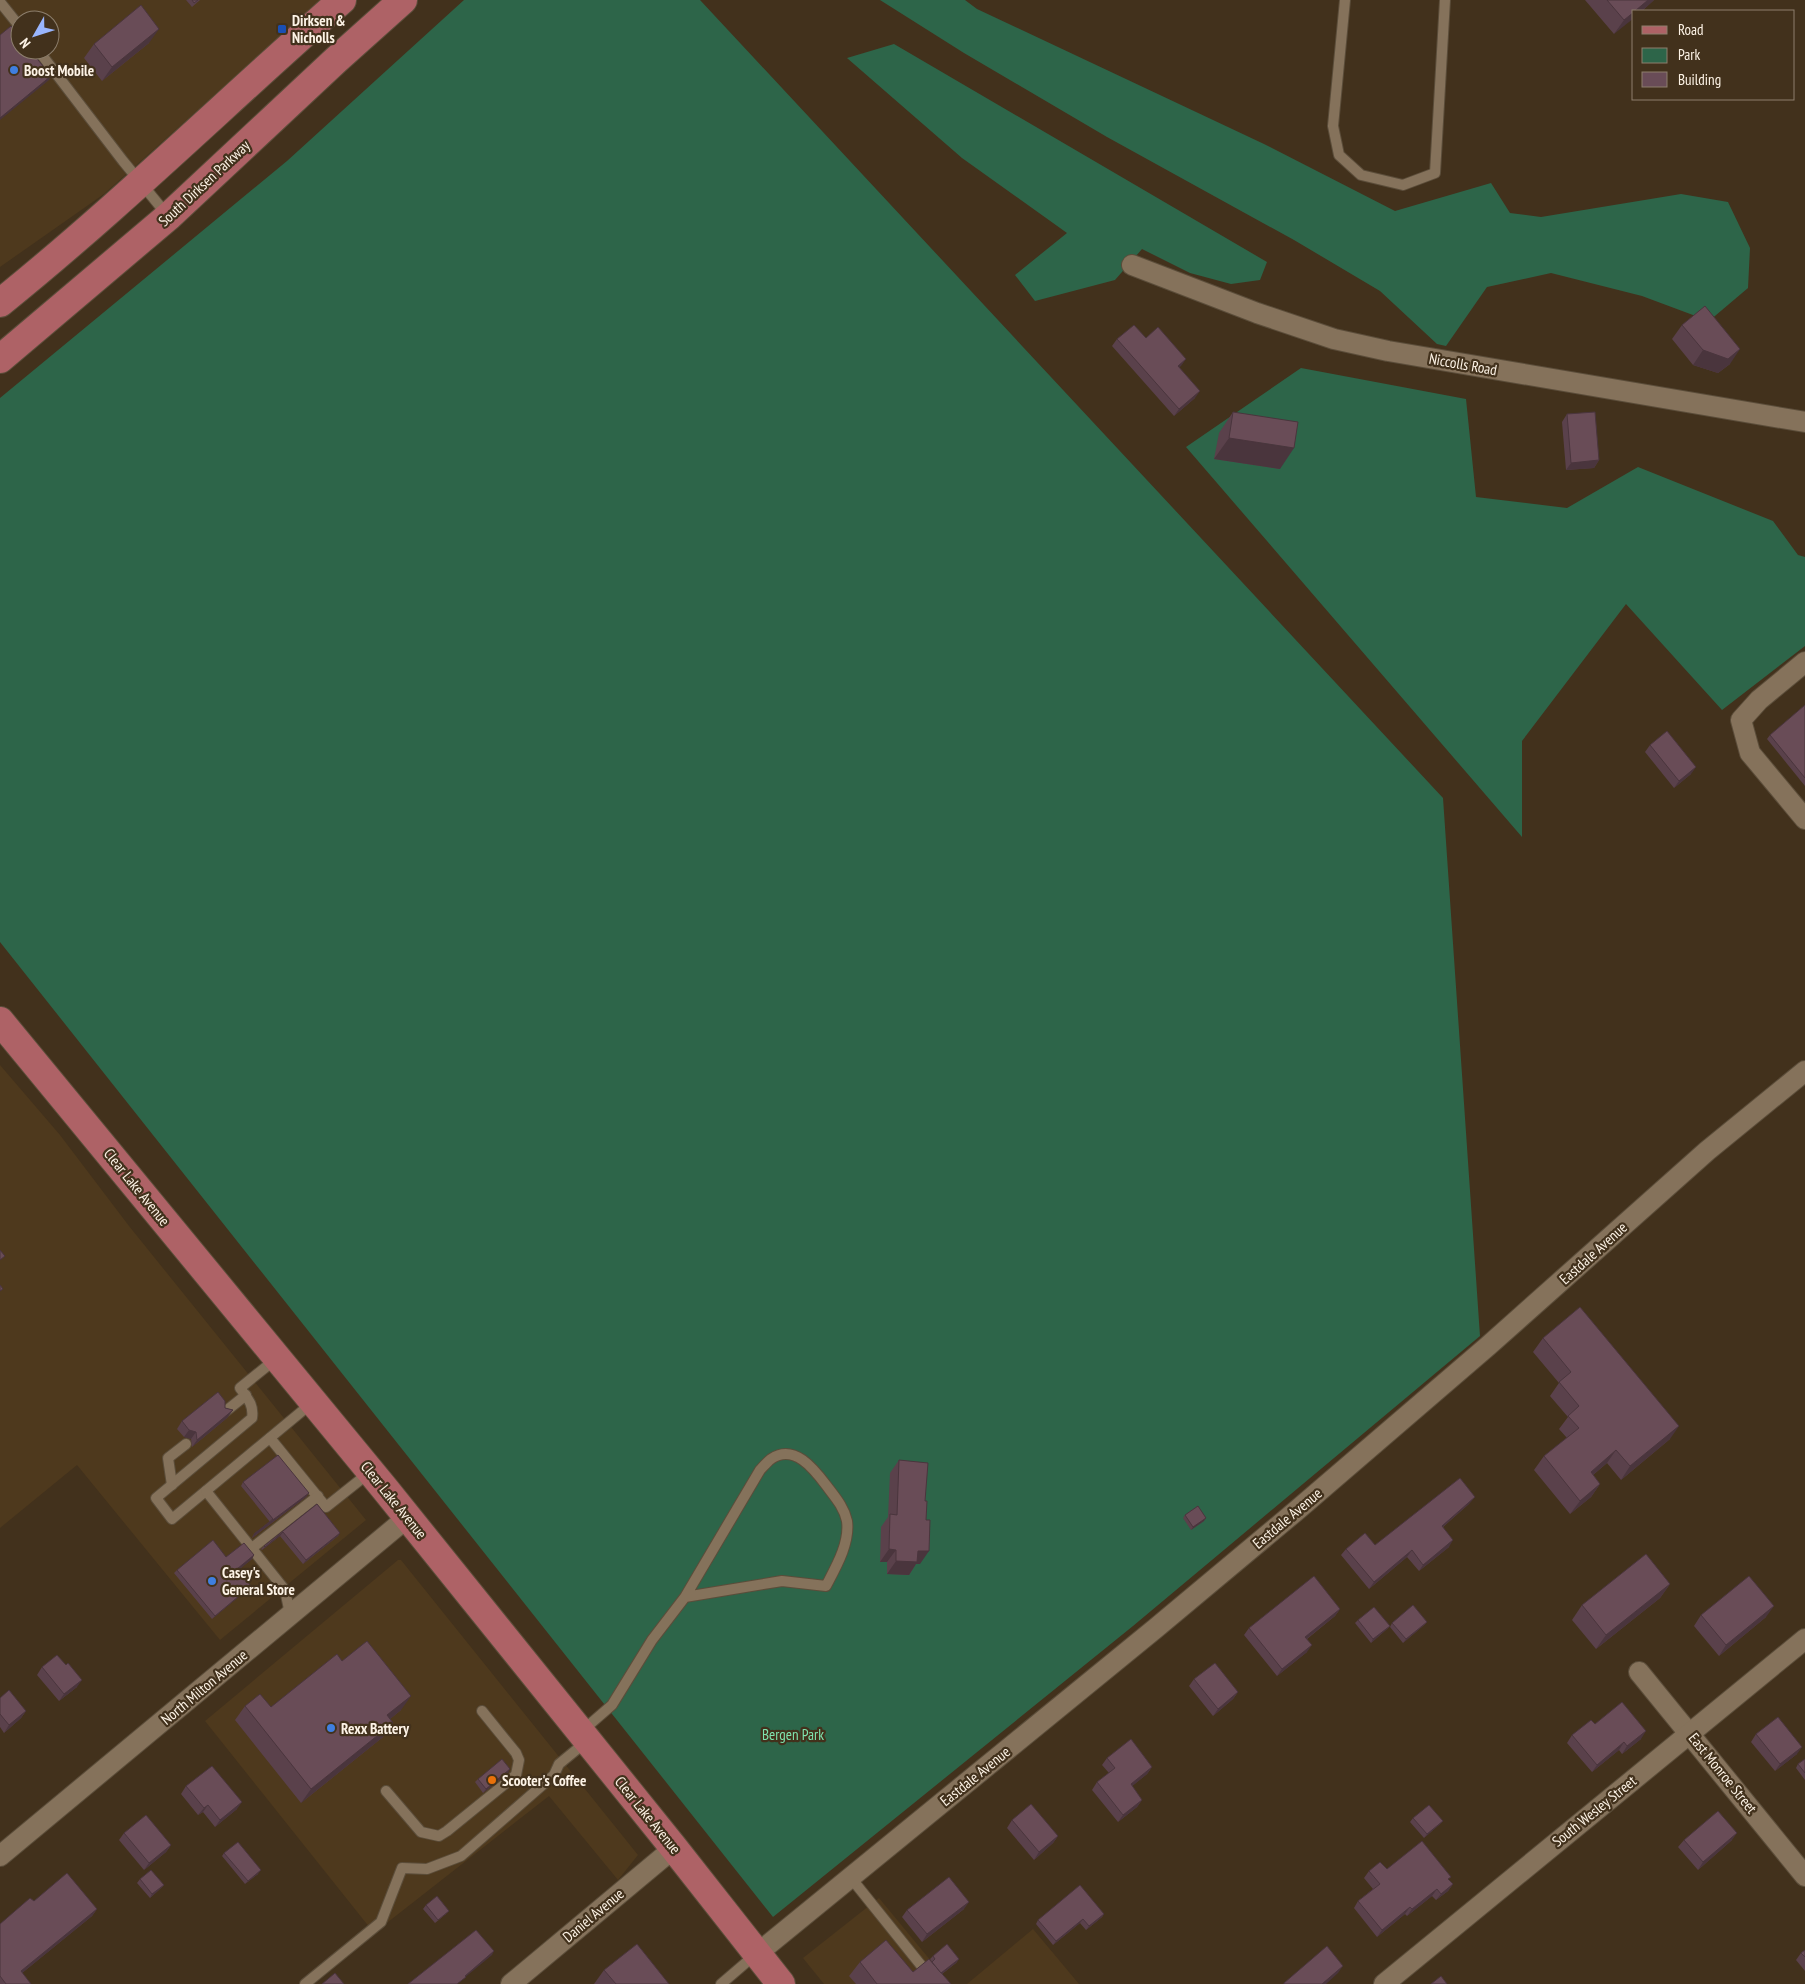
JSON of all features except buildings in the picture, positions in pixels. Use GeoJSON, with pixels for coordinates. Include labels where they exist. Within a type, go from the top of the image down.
{"type":"FeatureCollection","features":[{"type":"Feature","properties":{"kind":"main road"},"geometry":{"type":"LineString","coordinates":[[0,303],[98,221],[342,0]]}},
{"type":"Feature","properties":{"kind":"main road","name":"South Dirksen Parkway"},"geometry":{"type":"LineString","coordinates":[[0,359],[169,216],[403,0]]}},
{"type":"Feature","properties":{"kind":"main road","name":"Clear Lake Avenue"},"geometry":{"type":"LineString","coordinates":[[0,1021],[371,1471],[782,1984]]}},
{"type":"Feature","properties":{"kind":"street","name":"Niccolls Road"},"geometry":{"type":"LineString","coordinates":[[1132,265],[1257,314],[1343,341],[1388,352],[1805,422]]}},
{"type":"Feature","properties":{"kind":"street"},"geometry":{"type":"LineString","coordinates":[[1805,662],[1759,700],[1741,720],[1750,753],[1805,819]]}},
{"type":"Feature","properties":{"kind":"street","name":"Eastdale Avenue"},"geometry":{"type":"LineString","coordinates":[[758,1953],[1156,1628],[1296,1511],[1488,1346],[1707,1151],[1805,1070]]}},
{"type":"Feature","properties":{"kind":"street","name":"North Milton Avenue"},"geometry":{"type":"LineString","coordinates":[[0,1856],[408,1517]]}},
{"type":"Feature","properties":{"kind":"street","name":"South Wesley Street"},"geometry":{"type":"LineString","coordinates":[[1384,1984],[1805,1639]]}},
{"type":"Feature","properties":{"kind":"street","name":"East Monroe Street"},"geometry":{"type":"LineString","coordinates":[[1639,1672],[1805,1876]]}},
{"type":"Feature","properties":{"kind":"street","name":"Daniel Avenue"},"geometry":{"type":"LineString","coordinates":[[511,1984],[674,1848]]}},
{"type":"Feature","properties":{"kind":"lane"},"geometry":{"type":"LineString","coordinates":[[1345,0],[1333,126],[1339,155],[1361,176],[1404,185],[1435,173],[1445,0]]}},
{"type":"Feature","properties":{"kind":"lane"},"geometry":{"type":"LineString","coordinates":[[0,2],[10,14]]}},
{"type":"Feature","properties":{"kind":"lane"},"geometry":{"type":"LineString","coordinates":[[46,60],[139,182],[169,216]]}},
{"type":"Feature","properties":{"kind":"lane"},"geometry":{"type":"LineString","coordinates":[[277,1358],[240,1388],[254,1409],[252,1418],[156,1498],[172,1518],[314,1402]]}},
{"type":"Feature","properties":{"kind":"lane"},"geometry":{"type":"LineString","coordinates":[[226,1411],[246,1395]]}},
{"type":"Feature","properties":{"kind":"lane"},"geometry":{"type":"LineString","coordinates":[[270,1438],[326,1507],[371,1471]]}},
{"type":"Feature","properties":{"kind":"lane"},"geometry":{"type":"LineString","coordinates":[[172,1485],[168,1458],[186,1444]]}},
{"type":"Feature","properties":{"kind":"lane"},"geometry":{"type":"LineString","coordinates":[[305,1984],[381,1922],[402,1868],[427,1869],[461,1856],[554,1775],[558,1764],[612,1705],[652,1640],[685,1597],[760,1470],[771,1459],[783,1455],[797,1456],[812,1467],[843,1507],[847,1522],[846,1539],[826,1586],[782,1581],[685,1597]]}},
{"type":"Feature","properties":{"kind":"lane"},"geometry":{"type":"LineString","coordinates":[[206,1491],[285,1590],[290,1614]]}},
{"type":"Feature","properties":{"kind":"lane"},"geometry":{"type":"LineString","coordinates":[[252,1548],[318,1496]]}},
{"type":"Feature","properties":{"kind":"lane"},"geometry":{"type":"LineString","coordinates":[[386,1791],[421,1832],[439,1836],[516,1775],[519,1768],[516,1753],[482,1711]]}},
{"type":"Feature","properties":{"kind":"lane"},"geometry":{"type":"LineString","coordinates":[[851,1878],[936,1984]]}},
{"type":"Feature","properties":{"kind":"lane"},"geometry":{"type":"LineString","coordinates":[[721,1984],[758,1953]]}},
{"type":"Feature","properties":{"kind":"shaded area"},"geometry":{"type":"Polygon","coordinates":[[[0,0],[321,0],[104,194],[0,267],[0,0]]]}},
{"type":"Feature","properties":{"kind":"shaded area"},"geometry":{"type":"Polygon","coordinates":[[[0,1065],[60,1135],[129,1226],[366,1520],[220,1640],[77,1465],[0,1528],[0,1065]]]}},
{"type":"Feature","properties":{"kind":"shaded area"},"geometry":{"type":"Polygon","coordinates":[[[398,1560],[401,1560],[638,1855],[618,1880],[549,1796],[374,1933],[205,1721],[398,1560]]]}},
{"type":"Feature","properties":{"kind":"shaded area"},"geometry":{"type":"Polygon","coordinates":[[[879,1898],[950,1984],[824,1984],[803,1958],[879,1898]]]}},
{"type":"Feature","properties":{"kind":"shaded area"},"geometry":{"type":"Polygon","coordinates":[[[1033,1929],[1079,1984],[967,1984],[1033,1929]]]}},
{"type":"Feature","properties":{"kind":"green space","name":"Bergen Park"},"geometry":{"type":"Polygon","coordinates":[[[464,0],[700,0],[1443,798],[1480,1336],[1133,1626],[773,1917],[0,942],[0,398],[287,161],[464,0]]]}},
{"type":"Feature","properties":{"kind":"green space"},"geometry":{"type":"Polygon","coordinates":[[[880,0],[965,0],[977,9],[1264,144],[1395,211],[1491,183],[1510,213],[1541,217],[1681,194],[1728,202],[1750,248],[1748,288],[1709,321],[1642,296],[1551,273],[1487,287],[1446,346],[1437,344],[1380,291],[1294,240],[1107,137],[964,53],[880,0]]]}},
{"type":"Feature","properties":{"kind":"green space"},"geometry":{"type":"Polygon","coordinates":[[[894,44],[1267,262],[1260,280],[1231,284],[1190,273],[1142,249],[1115,280],[1035,301],[1015,275],[1067,233],[962,158],[847,58],[894,44]]]}},
{"type":"Feature","properties":{"kind":"green space"},"geometry":{"type":"Polygon","coordinates":[[[1301,368],[1466,399],[1476,497],[1567,508],[1638,467],[1773,521],[1798,555],[1805,557],[1805,646],[1722,710],[1626,604],[1522,741],[1522,837],[1186,447],[1301,368]]]}},
{"type":"Feature","properties":{"kind":"place","name":"Dirksen & Nicholls"},"geometry":{"type":"Point","coordinates":[282,29]}},
{"type":"Feature","properties":{"kind":"place","name":"Boost Mobile"},"geometry":{"type":"Point","coordinates":[14,70]}},
{"type":"Feature","properties":{"kind":"place","name":"Casey's General Store"},"geometry":{"type":"Point","coordinates":[212,1581]}},
{"type":"Feature","properties":{"kind":"place","name":"Rexx Battery"},"geometry":{"type":"Point","coordinates":[331,1728]}},
{"type":"Feature","properties":{"kind":"place","name":"Scooter's Coffee"},"geometry":{"type":"Point","coordinates":[492,1780]}}]}
